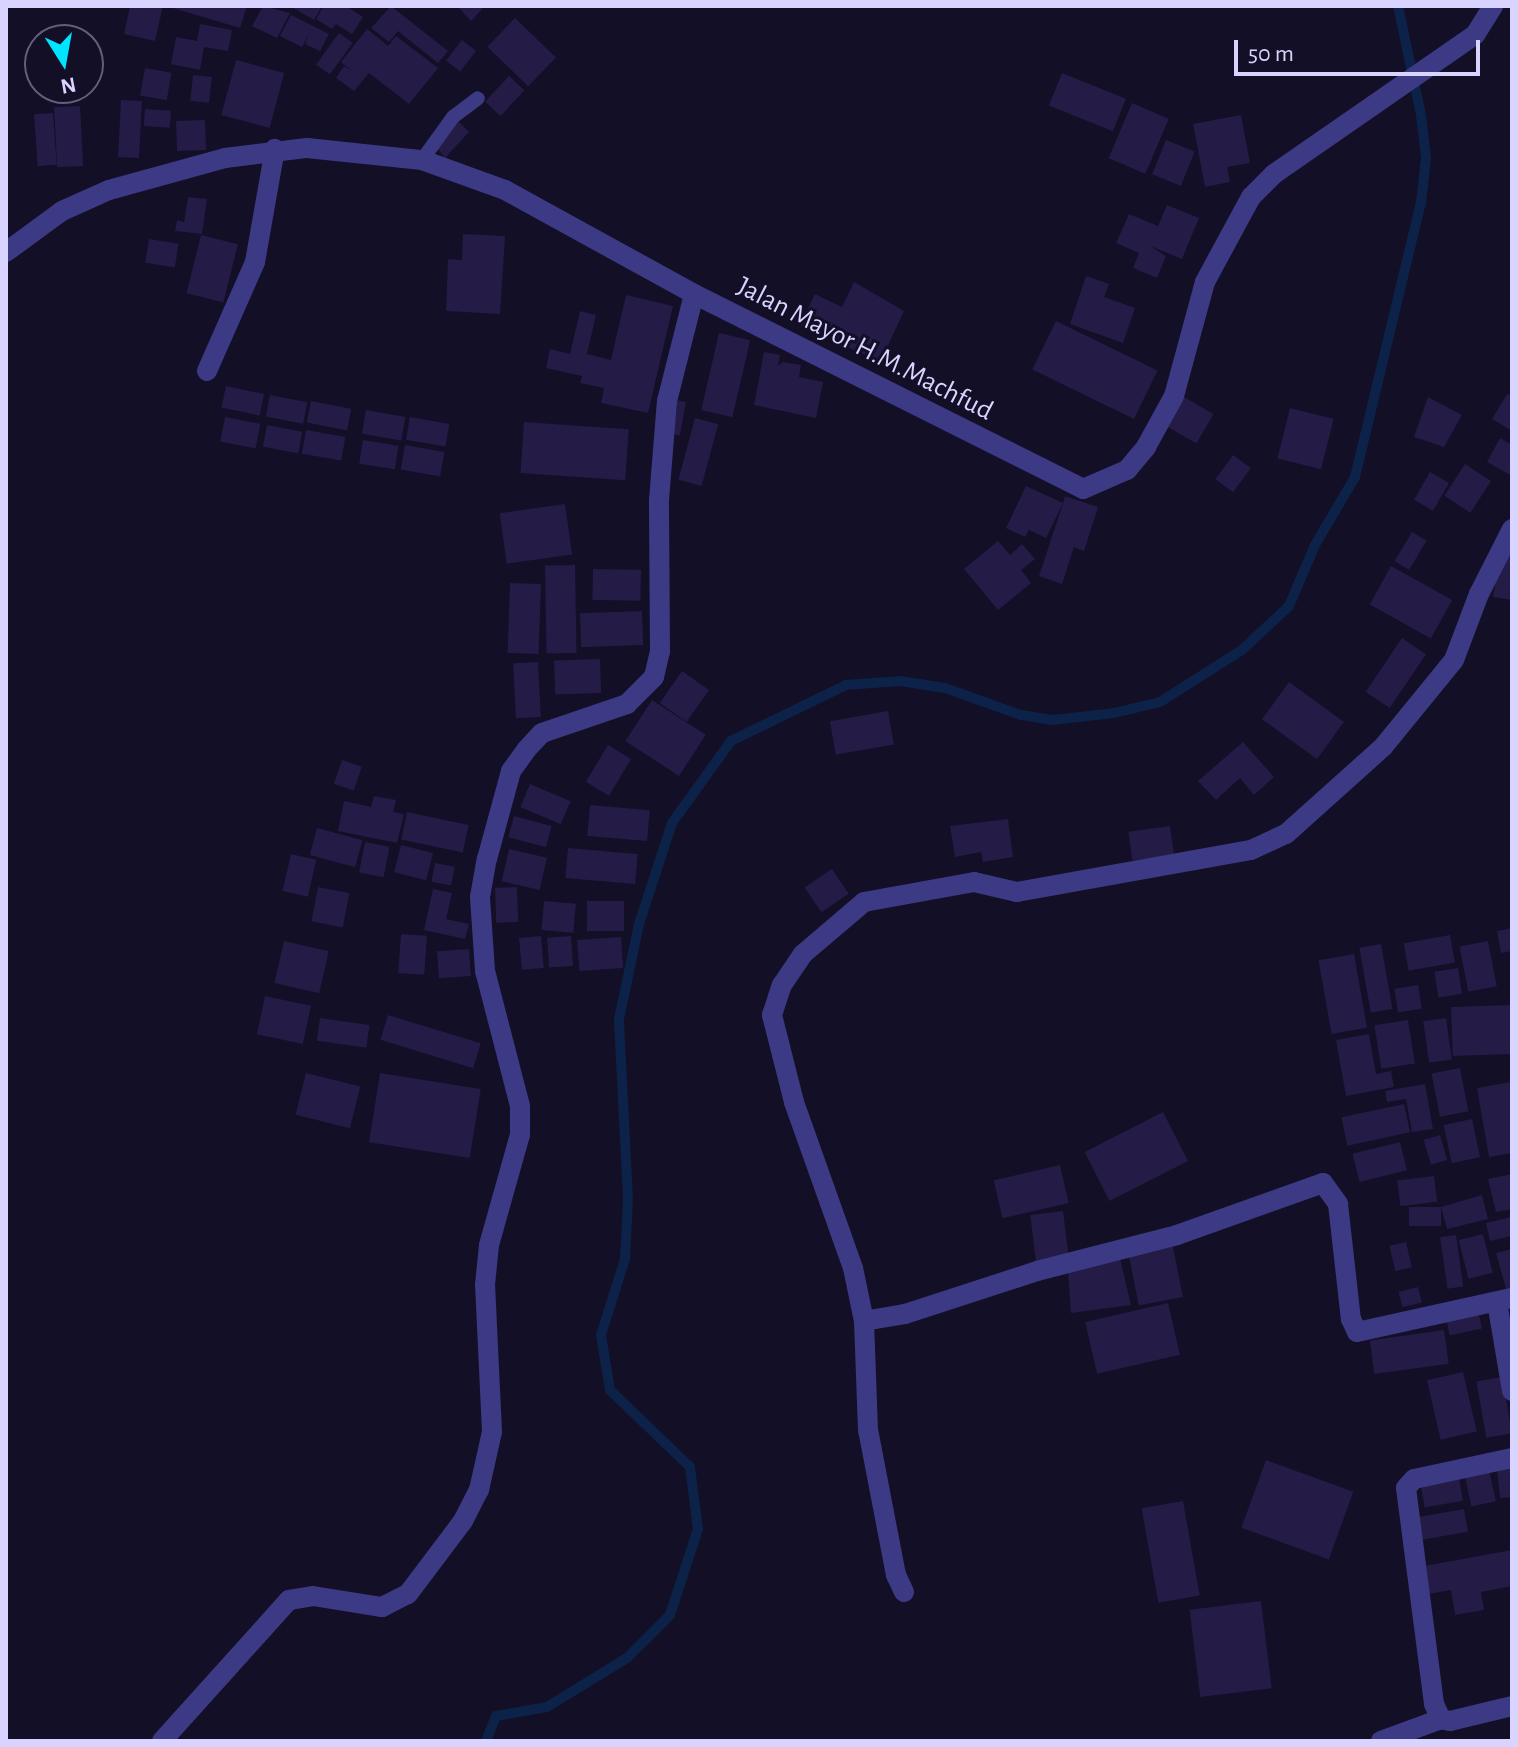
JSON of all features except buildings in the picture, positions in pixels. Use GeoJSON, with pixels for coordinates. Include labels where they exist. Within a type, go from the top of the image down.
{"type":"FeatureCollection","features":[{"type":"Feature","properties":{"kind":"street","name":"Jalan Mayor H.M.Machfud"},"geometry":{"type":"LineString","coordinates":[[6,252],[62,211],[109,190],[170,170],[275,149],[422,160],[505,190],[694,294],[1064,483],[1083,489],[1103,484],[1127,470],[1146,447],[1174,396],[1205,282],[1251,197],[1274,174],[1465,43],[1493,6]]}},
{"type":"Feature","properties":{"kind":"street"},"geometry":{"type":"LineString","coordinates":[[207,371],[255,262],[275,149]]}},
{"type":"Feature","properties":{"kind":"street"},"geometry":{"type":"LineString","coordinates":[[162,1741],[289,1600],[313,1596],[382,1607],[395,1604],[455,1532],[479,1490],[492,1432],[485,1285],[489,1245],[520,1135],[520,1106],[485,971],[480,897],[511,771],[526,750],[542,733],[627,704],[654,677],[660,652],[657,578],[666,414],[679,340],[694,294]]}},
{"type":"Feature","properties":{"kind":"street"},"geometry":{"type":"LineString","coordinates":[[904,1592],[896,1575],[868,1430],[864,1321],[853,1268],[794,1102],[772,1015],[782,985],[803,954],[864,902],[906,891],[974,882],[1017,892],[1251,850],[1286,834],[1383,747],[1454,660],[1479,594],[1512,529]]}},
{"type":"Feature","properties":{"kind":"street"},"geometry":{"type":"LineString","coordinates":[[864,1321],[905,1314],[1037,1271],[1177,1235],[1323,1183],[1338,1204],[1351,1319],[1357,1332],[1504,1300],[1512,1391]]}},
{"type":"Feature","properties":{"kind":"street"},"geometry":{"type":"LineString","coordinates":[[1441,1719],[1434,1704],[1407,1485],[1512,1458]]}},
{"type":"Feature","properties":{"kind":"street"},"geometry":{"type":"LineString","coordinates":[[1381,1741],[1441,1719],[1460,1721],[1512,1706]]}},
{"type":"Feature","properties":{"kind":"lane"},"geometry":{"type":"LineString","coordinates":[[422,160],[453,117],[478,98]]}},
{"type":"Feature","properties":{"kind":"waterway"},"geometry":{"type":"LineString","coordinates":[[486,1741],[496,1716],[547,1707],[627,1658],[670,1615],[698,1529],[690,1467],[610,1390],[601,1335],[625,1259],[628,1199],[619,1019],[639,924],[672,823],[731,741],[846,685],[900,681],[945,688],[1021,715],[1053,720],[1114,713],[1160,702],[1242,650],[1289,606],[1315,545],[1355,477],[1421,203],[1426,158],[1421,115],[1398,6]]}}]}
